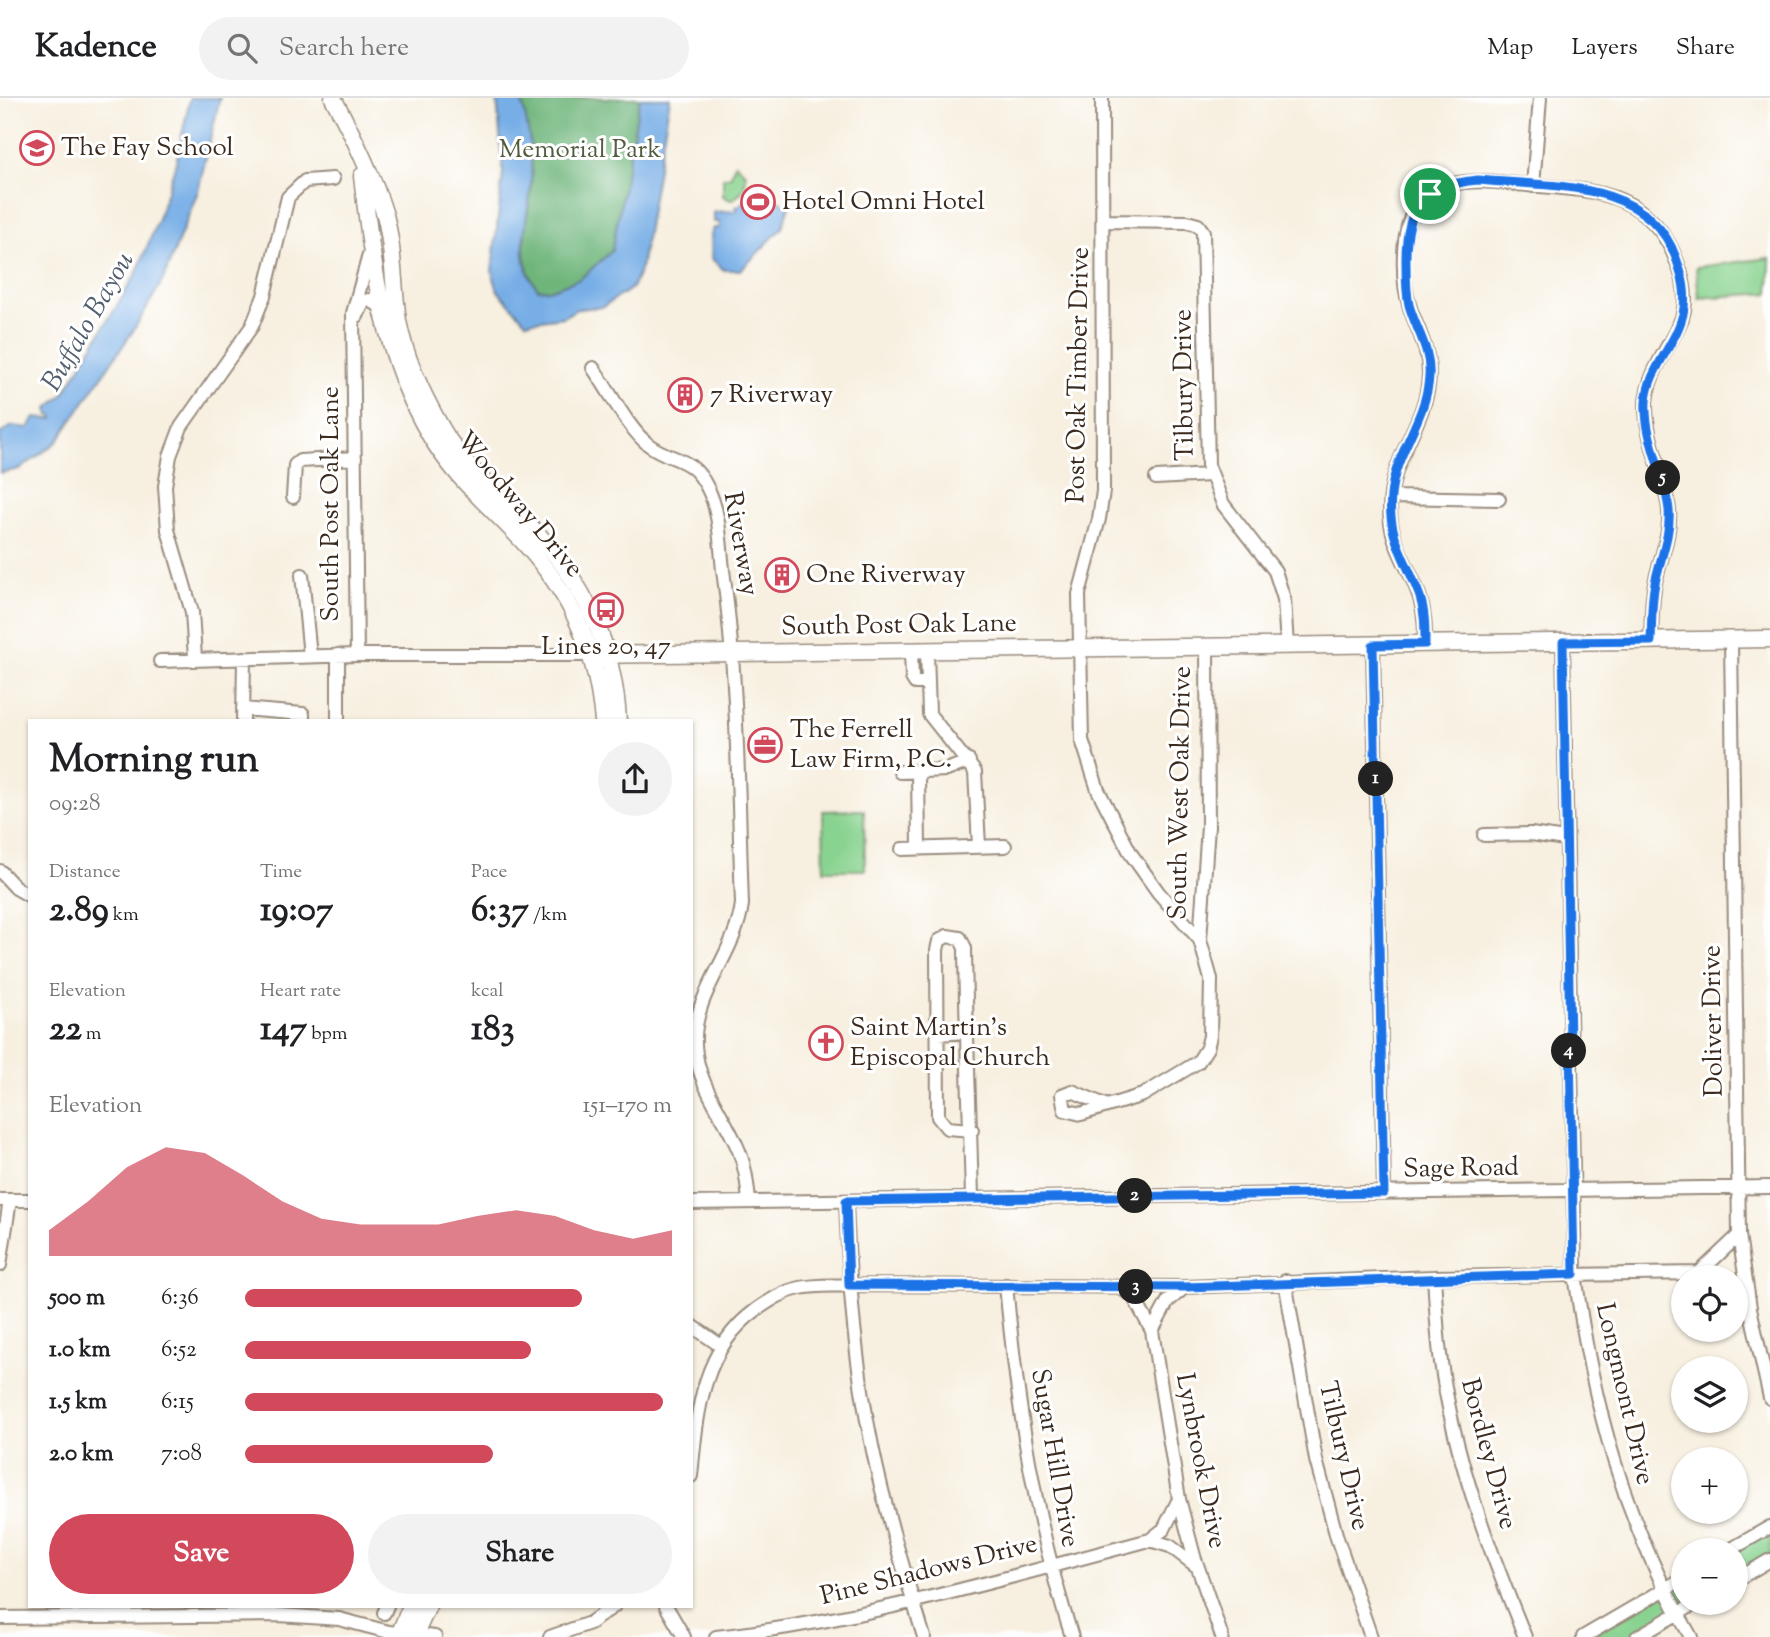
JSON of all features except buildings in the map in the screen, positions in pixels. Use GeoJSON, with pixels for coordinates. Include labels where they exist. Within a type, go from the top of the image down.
{"type":"FeatureCollection","features":[{"type":"Feature","properties":{"kind":"main road","name":"Woodway Drive"},"geometry":{"type":"LineString","coordinates":[[333,98],[385,216],[395,336],[410,398],[438,435],[466,487],[506,514],[563,562],[592,610],[609,655],[618,719]]}},
{"type":"Feature","properties":{"kind":"main road","name":"Woodway Drive"},"geometry":{"type":"LineString","coordinates":[[360,158],[370,245],[381,307],[395,336]]}},
{"type":"Feature","properties":{"kind":"main road","name":"Woodway Drive"},"geometry":{"type":"LineString","coordinates":[[506,514],[576,612],[591,655],[603,719]]}},
{"type":"Feature","properties":{"kind":"main road","name":"South Post Oak Lane"},"geometry":{"type":"LineString","coordinates":[[591,655],[1770,639]]}},
{"type":"Feature","properties":{"kind":"main road"},"geometry":{"type":"LineString","coordinates":[[617,702],[628,655]]}},
{"type":"Feature","properties":{"kind":"main road"},"geometry":{"type":"LineString","coordinates":[[406,1636],[411,1608]]}},
{"type":"Feature","properties":{"kind":"main road"},"geometry":{"type":"LineString","coordinates":[[406,1636],[427,1608]]}},
{"type":"Feature","properties":{"kind":"street","name":"Post Oak Timber Drive"},"geometry":{"type":"LineString","coordinates":[[1102,98],[1102,504],[1081,578],[1081,729],[1098,790],[1145,876],[1200,940]]}},
{"type":"Feature","properties":{"kind":"street"},"geometry":{"type":"LineString","coordinates":[[1533,186],[1540,98]]}},
{"type":"Feature","properties":{"kind":"street"},"geometry":{"type":"LineString","coordinates":[[195,659],[192,612],[168,530],[165,485],[170,456],[181,427],[252,326],[264,296],[288,197],[305,181],[333,179]]}},
{"type":"Feature","properties":{"kind":"street"},"geometry":{"type":"LineString","coordinates":[[1425,644],[1425,616],[1419,595],[1396,547],[1391,497],[1395,472],[1422,407],[1429,377],[1426,345],[1410,307],[1406,289],[1406,244],[1412,214],[1430,194],[1459,182],[1478,180],[1600,192],[1634,205],[1659,227],[1674,251],[1683,279],[1683,316],[1653,376],[1646,402],[1652,446],[1669,512],[1668,533],[1654,587],[1651,641]]}},
{"type":"Feature","properties":{"kind":"street","name":"Tilbury Drive"},"geometry":{"type":"LineString","coordinates":[[1103,221],[1187,222],[1201,228],[1205,242],[1206,452],[1210,475],[1223,504],[1275,571],[1284,599],[1287,646]]}},
{"type":"Feature","properties":{"kind":"street","name":"South Post Oak Lane"},"geometry":{"type":"LineString","coordinates":[[370,245],[366,274],[355,300],[357,654],[591,655]]}},
{"type":"Feature","properties":{"kind":"street"},"geometry":{"type":"LineString","coordinates":[[355,326],[364,300],[370,299],[381,307]]}},
{"type":"Feature","properties":{"kind":"street","name":"Riverway"},"geometry":{"type":"LineString","coordinates":[[593,368],[636,433],[650,446],[681,458],[697,470],[709,488],[716,512],[734,653],[742,904],[732,943],[699,1012],[695,1046],[707,1093],[736,1144],[745,1168],[749,1201]]}},
{"type":"Feature","properties":{"kind":"street"},"geometry":{"type":"LineString","coordinates":[[293,497],[293,473],[295,465],[300,461],[355,458]]}},
{"type":"Feature","properties":{"kind":"street"},"geometry":{"type":"LineString","coordinates":[[1156,478],[1210,475]]}},
{"type":"Feature","properties":{"kind":"street"},"geometry":{"type":"LineString","coordinates":[[1391,497],[1499,499]]}},
{"type":"Feature","properties":{"kind":"street"},"geometry":{"type":"LineString","coordinates":[[302,575],[310,656]]}},
{"type":"Feature","properties":{"kind":"street","name":"Doliver Drive"},"geometry":{"type":"LineString","coordinates":[[1731,640],[1739,1235],[1750,1308],[1770,1398]]}},
{"type":"Feature","properties":{"kind":"street","name":"Longmont Drive"},"geometry":{"type":"LineString","coordinates":[[1563,642],[1574,1274],[1587,1361],[1605,1434],[1629,1508],[1671,1602]]}},
{"type":"Feature","properties":{"kind":"street"},"geometry":{"type":"LineString","coordinates":[[1373,645],[1384,1193]]}},
{"type":"Feature","properties":{"kind":"street","name":"South West Oak Drive"},"geometry":{"type":"LineString","coordinates":[[1200,940],[1208,826],[1207,647]]}},
{"type":"Feature","properties":{"kind":"street"},"geometry":{"type":"LineString","coordinates":[[919,651],[912,678],[915,683],[927,682],[929,715],[969,761],[975,772],[979,846]]}},
{"type":"Feature","properties":{"kind":"street"},"geometry":{"type":"LineString","coordinates":[[160,661],[357,654]]}},
{"type":"Feature","properties":{"kind":"street"},"geometry":{"type":"LineString","coordinates":[[338,655],[338,719]]}},
{"type":"Feature","properties":{"kind":"street"},"geometry":{"type":"LineString","coordinates":[[244,658],[243,715],[303,714],[303,719]]}},
{"type":"Feature","properties":{"kind":"street"},"geometry":{"type":"LineString","coordinates":[[900,772],[947,770],[969,761]]}},
{"type":"Feature","properties":{"kind":"street"},"geometry":{"type":"LineString","coordinates":[[918,772],[919,848]]}},
{"type":"Feature","properties":{"kind":"street"},"geometry":{"type":"LineString","coordinates":[[1484,835],[1565,833]]}},
{"type":"Feature","properties":{"kind":"street"},"geometry":{"type":"LineString","coordinates":[[902,849],[1005,846]]}},
{"type":"Feature","properties":{"kind":"street"},"geometry":{"type":"LineString","coordinates":[[0,871],[16,888],[28,895]]}},
{"type":"Feature","properties":{"kind":"street"},"geometry":{"type":"LineString","coordinates":[[972,1130],[947,1128],[939,1120],[937,947],[942,938],[950,935],[960,938],[965,948],[966,1032],[972,1130],[972,1198]]}},
{"type":"Feature","properties":{"kind":"street"},"geometry":{"type":"LineString","coordinates":[[1105,1105],[1143,1095],[1193,1066],[1206,1051],[1211,979],[1200,940]]}},
{"type":"Feature","properties":{"kind":"street"},"geometry":{"type":"LineString","coordinates":[[938,1034],[966,1032]]}},
{"type":"Feature","properties":{"kind":"street","name":"Sage Road"},"geometry":{"type":"LineString","coordinates":[[693,1203],[1770,1187]]}},
{"type":"Feature","properties":{"kind":"street"},"geometry":{"type":"LineString","coordinates":[[0,1265],[5,1200],[28,1200]]}},
{"type":"Feature","properties":{"kind":"street"},"geometry":{"type":"LineString","coordinates":[[846,1201],[849,1285],[857,1359],[872,1446],[924,1637]]}},
{"type":"Feature","properties":{"kind":"street"},"geometry":{"type":"LineString","coordinates":[[1707,1265],[1739,1235]]}},
{"type":"Feature","properties":{"kind":"street"},"geometry":{"type":"LineString","coordinates":[[693,1454],[697,1411],[714,1358],[721,1346],[744,1319],[779,1296],[798,1289],[849,1285],[1185,1287],[1285,1281],[1671,1273]]}},
{"type":"Feature","properties":{"kind":"street","name":"Bordley Drive"},"geometry":{"type":"LineString","coordinates":[[1434,1277],[1441,1363],[1464,1466],[1482,1528],[1525,1637]]}},
{"type":"Feature","properties":{"kind":"street","name":"Tilbury Drive"},"geometry":{"type":"LineString","coordinates":[[1285,1281],[1316,1460],[1337,1538],[1371,1637]]}},
{"type":"Feature","properties":{"kind":"street","name":"Sugar Hill Drive"},"geometry":{"type":"LineString","coordinates":[[1006,1285],[1022,1426],[1051,1566],[1072,1637]]}},
{"type":"Feature","properties":{"kind":"street","name":"Lynbrook Drive"},"geometry":{"type":"LineString","coordinates":[[1119,1287],[1133,1296],[1152,1331],[1179,1499],[1198,1569],[1222,1637]]}},
{"type":"Feature","properties":{"kind":"street"},"geometry":{"type":"LineString","coordinates":[[1152,1331],[1168,1301],[1185,1287]]}},
{"type":"Feature","properties":{"kind":"street"},"geometry":{"type":"LineString","coordinates":[[693,1326],[721,1346]]}},
{"type":"Feature","properties":{"kind":"street"},"geometry":{"type":"LineString","coordinates":[[1150,1540],[1164,1529],[1179,1499]]}},
{"type":"Feature","properties":{"kind":"street"},"geometry":{"type":"LineString","coordinates":[[1748,1540],[1770,1527]]}},
{"type":"Feature","properties":{"kind":"street"},"geometry":{"type":"LineString","coordinates":[[1150,1540],[1178,1551],[1198,1569]]}},
{"type":"Feature","properties":{"kind":"street","name":"Pine Shadows Drive"},"geometry":{"type":"LineString","coordinates":[[716,1637],[779,1634],[1150,1540]]}},
{"type":"Feature","properties":{"kind":"street"},"geometry":{"type":"LineString","coordinates":[[1748,1573],[1770,1560]]}},
{"type":"Feature","properties":{"kind":"street"},"geometry":{"type":"LineString","coordinates":[[1583,1637],[1671,1586]]}},
{"type":"Feature","properties":{"kind":"street"},"geometry":{"type":"LineString","coordinates":[[550,1637],[590,1623],[610,1608]]}},
{"type":"Feature","properties":{"kind":"street"},"geometry":{"type":"LineString","coordinates":[[667,1608],[684,1637]]}},
{"type":"Feature","properties":{"kind":"street"},"geometry":{"type":"LineString","coordinates":[[0,1618],[135,1612],[279,1611],[339,1619],[406,1636],[435,1637]]}},
{"type":"Feature","properties":{"kind":"street"},"geometry":{"type":"LineString","coordinates":[[1637,1637],[1675,1615]]}},
{"type":"Feature","properties":{"kind":"street","name":"Longmont Drive"},"geometry":{"type":"LineString","coordinates":[[1678,1615],[1691,1637]]}},
{"type":"Feature","properties":{"kind":"green space","name":"Memorial Park"},"geometry":{"type":"Polygon","coordinates":[[[521,98],[640,98],[612,251],[580,279],[549,290],[538,289],[530,277],[524,252],[531,163],[521,98]]]}},
{"type":"Feature","properties":{"kind":"green space"},"geometry":{"type":"Polygon","coordinates":[[[735,163],[746,174],[746,178],[740,193],[730,200],[723,196],[723,178],[731,176],[735,163]]]}},
{"type":"Feature","properties":{"kind":"green space"},"geometry":{"type":"Polygon","coordinates":[[[1770,258],[1769,293],[1699,298],[1696,267],[1770,258]]]}},
{"type":"Feature","properties":{"kind":"green space"},"geometry":{"type":"Polygon","coordinates":[[[864,810],[865,870],[824,870],[823,811],[864,810]]]}},
{"type":"Feature","properties":{"kind":"green space"},"geometry":{"type":"Polygon","coordinates":[[[1770,1530],[1770,1556],[1748,1569],[1748,1544],[1770,1530]]]}},
{"type":"Feature","properties":{"kind":"green space"},"geometry":{"type":"Polygon","coordinates":[[[1671,1588],[1671,1614],[1632,1637],[1588,1637],[1671,1588]]]}},
{"type":"Feature","properties":{"kind":"water"},"geometry":{"type":"Polygon","coordinates":[[[190,98],[220,98],[198,191],[164,278],[135,328],[57,442],[20,469],[0,473],[0,434],[12,426],[28,428],[35,418],[54,419],[53,415],[49,415],[48,408],[63,395],[137,272],[176,163],[190,98]]]}},
{"type":"Feature","properties":{"kind":"water"},"geometry":{"type":"Polygon","coordinates":[[[497,98],[521,98],[531,163],[524,252],[530,277],[538,289],[549,290],[580,279],[612,251],[640,98],[670,98],[641,268],[632,288],[602,307],[577,309],[563,317],[526,322],[498,291],[492,272],[503,173],[497,98]]]}},
{"type":"Feature","properties":{"kind":"water"},"geometry":{"type":"Polygon","coordinates":[[[774,194],[774,198],[789,206],[782,228],[741,270],[724,270],[712,259],[711,235],[714,228],[720,228],[719,222],[714,222],[714,212],[737,211],[736,207],[747,200],[748,195],[774,194]]]}},
{"type":"Feature","properties":{"kind":"place","name":"The Fay School"},"geometry":{"type":"Point","coordinates":[37,148]}},
{"type":"Feature","properties":{"kind":"place","name":"Hotel Omni Hotel"},"geometry":{"type":"Point","coordinates":[758,202]}},
{"type":"Feature","properties":{"kind":"place","name":"7 Riverway"},"geometry":{"type":"Point","coordinates":[685,395]}},
{"type":"Feature","properties":{"kind":"place","name":"One Riverway"},"geometry":{"type":"Point","coordinates":[782,575]}},
{"type":"Feature","properties":{"kind":"place","name":"Lines 20, 47"},"geometry":{"type":"Point","coordinates":[606,610]}},
{"type":"Feature","properties":{"kind":"place","name":"The Ferrell Law Firm, P.C."},"geometry":{"type":"Point","coordinates":[765,745]}},
{"type":"Feature","properties":{"kind":"place","name":"Saint Martin's Episcopal Church"},"geometry":{"type":"Point","coordinates":[826,1043]}},
{"type":"Feature","properties":{"kind":"route"},"geometry":{"type":"LineString","coordinates":[[1478,180],[1587,190],[1617,197],[1634,205],[1659,227],[1674,251],[1685,288],[1683,316],[1653,376],[1646,402],[1652,446],[1664,481],[1669,512],[1668,533],[1654,587],[1651,641],[1563,642],[1574,1274],[1285,1281],[1185,1287],[849,1285],[846,1201],[1384,1193],[1373,645],[1425,644],[1425,616],[1419,595],[1396,547],[1391,523],[1391,497],[1402,449],[1422,407],[1429,377],[1426,345],[1410,307],[1406,289],[1406,244],[1407,228],[1412,214],[1430,194],[1439,188],[1459,182],[1478,180]]}},
{"type":"Feature","properties":{"kind":"water label","name":"Buffalo Bayou"},"geometry":{"type":"Point","coordinates":[89,322]}}]}
